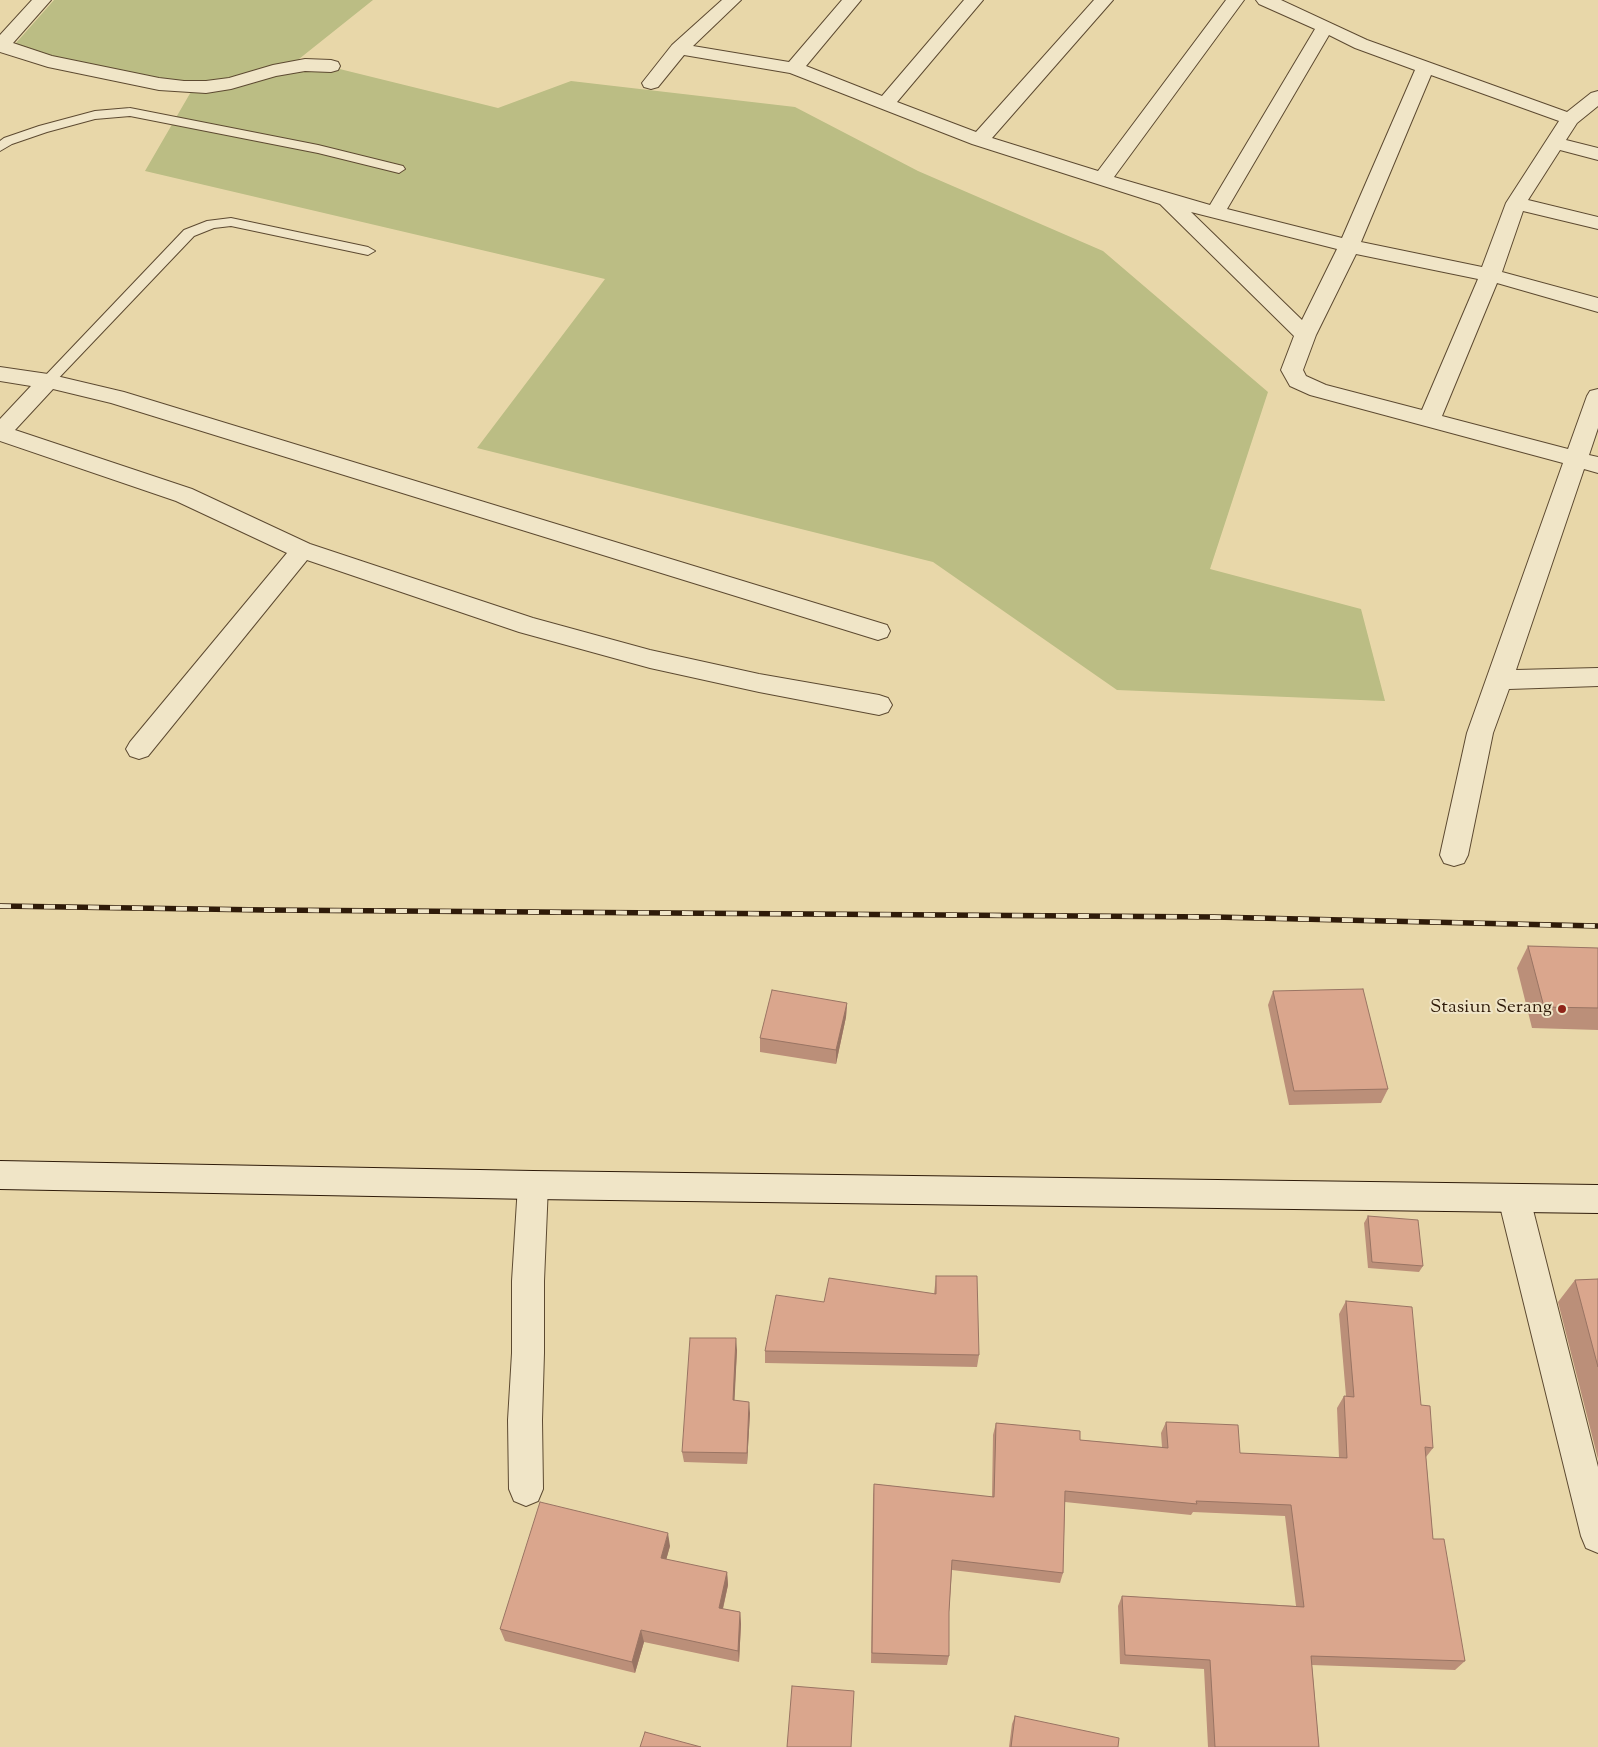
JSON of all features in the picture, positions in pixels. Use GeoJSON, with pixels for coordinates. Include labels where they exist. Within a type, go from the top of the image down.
{"type":"FeatureCollection","features":[{"type":"Feature","properties":{"kind":"street"},"geometry":{"type":"LineString","coordinates":[[42,0],[0,45],[48,61],[158,84],[184,87],[223,85],[273,71],[305,65],[331,66]]}},
{"type":"Feature","properties":{"kind":"street"},"geometry":{"type":"LineString","coordinates":[[651,83],[679,49],[732,0]]}},
{"type":"Feature","properties":{"kind":"street"},"geometry":{"type":"LineString","coordinates":[[794,68],[852,0]]}},
{"type":"Feature","properties":{"kind":"street"},"geometry":{"type":"LineString","coordinates":[[885,104],[974,0]]}},
{"type":"Feature","properties":{"kind":"street"},"geometry":{"type":"LineString","coordinates":[[979,140],[1104,0]]}},
{"type":"Feature","properties":{"kind":"street"},"geometry":{"type":"LineString","coordinates":[[1102,179],[1235,0]]}},
{"type":"Feature","properties":{"kind":"street"},"geometry":{"type":"LineString","coordinates":[[1265,0],[1361,44],[1570,119]]}},
{"type":"Feature","properties":{"kind":"street"},"geometry":{"type":"LineString","coordinates":[[1216,211],[1324,28]]}},
{"type":"Feature","properties":{"kind":"street"},"geometry":{"type":"LineString","coordinates":[[679,49],[794,68],[979,140],[1167,200],[1349,246],[1490,275],[1598,305]]}},
{"type":"Feature","properties":{"kind":"street"},"geometry":{"type":"LineString","coordinates":[[1425,68],[1349,246],[1305,335],[1292,370],[1298,381],[1318,390],[1598,465]]}},
{"type":"Feature","properties":{"kind":"street"},"geometry":{"type":"LineString","coordinates":[[1429,420],[1490,275],[1516,203],[1570,119],[1598,96]]}},
{"type":"Feature","properties":{"kind":"street"},"geometry":{"type":"LineString","coordinates":[[1554,143],[1598,154]]}},
{"type":"Feature","properties":{"kind":"street"},"geometry":{"type":"LineString","coordinates":[[1167,200],[1305,335]]}},
{"type":"Feature","properties":{"kind":"street"},"geometry":{"type":"LineString","coordinates":[[1516,203],[1598,223]]}},
{"type":"Feature","properties":{"kind":"street"},"geometry":{"type":"LineString","coordinates":[[0,374],[48,381],[116,397],[878,631]]}},
{"type":"Feature","properties":{"kind":"street"},"geometry":{"type":"LineString","coordinates":[[48,381],[0,432],[184,495],[302,550],[528,626],[640,657],[759,683],[879,705]]}},
{"type":"Feature","properties":{"kind":"street"},"geometry":{"type":"LineString","coordinates":[[1454,855],[1480,733],[1598,396]]}},
{"type":"Feature","properties":{"kind":"street"},"geometry":{"type":"LineString","coordinates":[[139,749],[214,660],[302,550]]}},
{"type":"Feature","properties":{"kind":"street"},"geometry":{"type":"LineString","coordinates":[[1500,680],[1598,677]]}},
{"type":"Feature","properties":{"kind":"street"},"geometry":{"type":"LineString","coordinates":[[0,1175],[533,1185],[1598,1199]]}},
{"type":"Feature","properties":{"kind":"street"},"geometry":{"type":"LineString","coordinates":[[526,1489],[525,1420],[528,1353],[528,1281],[533,1185]]}},
{"type":"Feature","properties":{"kind":"street"},"geometry":{"type":"LineString","coordinates":[[1514,1198],[1598,1536]]}},
{"type":"Feature","properties":{"kind":"lane"},"geometry":{"type":"LineString","coordinates":[[0,147],[8,142],[43,129],[95,115],[130,112],[318,149],[399,169]]}},
{"type":"Feature","properties":{"kind":"lane"},"geometry":{"type":"LineString","coordinates":[[48,381],[189,233],[212,224],[231,222],[368,251]]}},
{"type":"Feature","properties":{"kind":"green space"},"geometry":{"type":"Polygon","coordinates":[[[54,0],[373,0],[299,59],[498,108],[571,81],[795,107],[918,171],[1103,251],[1268,392],[1210,569],[1361,609],[1385,701],[1117,690],[933,562],[477,448],[605,279],[145,171],[192,90],[8,52],[54,0]]]}},
{"type":"Feature","properties":{"kind":"building"},"geometry":{"type":"Polygon","coordinates":[[[1528,946],[1598,948],[1598,1008],[1544,1007],[1528,946]]]}},
{"type":"Feature","properties":{"kind":"building"},"geometry":{"type":"Polygon","coordinates":[[[1363,989],[1388,1089],[1294,1091],[1273,991],[1363,989]]]}},
{"type":"Feature","properties":{"kind":"building"},"geometry":{"type":"Polygon","coordinates":[[[772,990],[847,1003],[836,1050],[760,1038],[772,990]]]}},
{"type":"Feature","properties":{"kind":"building"},"geometry":{"type":"Polygon","coordinates":[[[1368,1216],[1418,1220],[1423,1266],[1372,1262],[1368,1216]]]}},
{"type":"Feature","properties":{"kind":"building"},"geometry":{"type":"Polygon","coordinates":[[[936,1276],[977,1276],[979,1355],[765,1351],[776,1295],[824,1302],[829,1278],[936,1294],[936,1276]]]}},
{"type":"Feature","properties":{"kind":"building"},"geometry":{"type":"Polygon","coordinates":[[[1598,1279],[1598,1367],[1575,1280],[1598,1279]]]}},
{"type":"Feature","properties":{"kind":"building"},"geometry":{"type":"Polygon","coordinates":[[[1346,1301],[1412,1307],[1421,1405],[1430,1406],[1433,1448],[1425,1447],[1433,1539],[1444,1539],[1465,1661],[1311,1656],[1319,1747],[1215,1747],[1210,1660],[1125,1655],[1122,1596],[1304,1607],[1291,1505],[1196,1501],[1197,1504],[1065,1491],[1063,1573],[952,1560],[949,1656],[872,1653],[874,1484],[994,1497],[996,1423],[1080,1431],[1080,1440],[1168,1448],[1166,1422],[1238,1425],[1240,1453],[1347,1458],[1344,1396],[1354,1397],[1346,1301]]]}},
{"type":"Feature","properties":{"kind":"building"},"geometry":{"type":"Polygon","coordinates":[[[690,1338],[736,1338],[733,1400],[749,1402],[747,1453],[682,1452],[690,1338]]]}},
{"type":"Feature","properties":{"kind":"building"},"geometry":{"type":"Polygon","coordinates":[[[540,1502],[668,1533],[661,1558],[727,1572],[719,1608],[740,1612],[738,1651],[641,1630],[632,1662],[500,1629],[540,1502]]]}},
{"type":"Feature","properties":{"kind":"building"},"geometry":{"type":"Polygon","coordinates":[[[792,1686],[854,1691],[851,1747],[787,1747],[792,1686]]]}},
{"type":"Feature","properties":{"kind":"building"},"geometry":{"type":"Polygon","coordinates":[[[1015,1716],[1119,1738],[1118,1747],[1011,1747],[1015,1716]]]}},
{"type":"Feature","properties":{"kind":"building"},"geometry":{"type":"Polygon","coordinates":[[[645,1732],[701,1747],[640,1747],[645,1732]]]}},
{"type":"Feature","properties":{"kind":"railway"},"geometry":{"type":"LineString","coordinates":[[0,906],[265,910],[1214,917],[1598,926]]}},
{"type":"Feature","properties":{"kind":"place","name":"Stasiun Serang"},"geometry":{"type":"Point","coordinates":[1562,1009]}}]}
